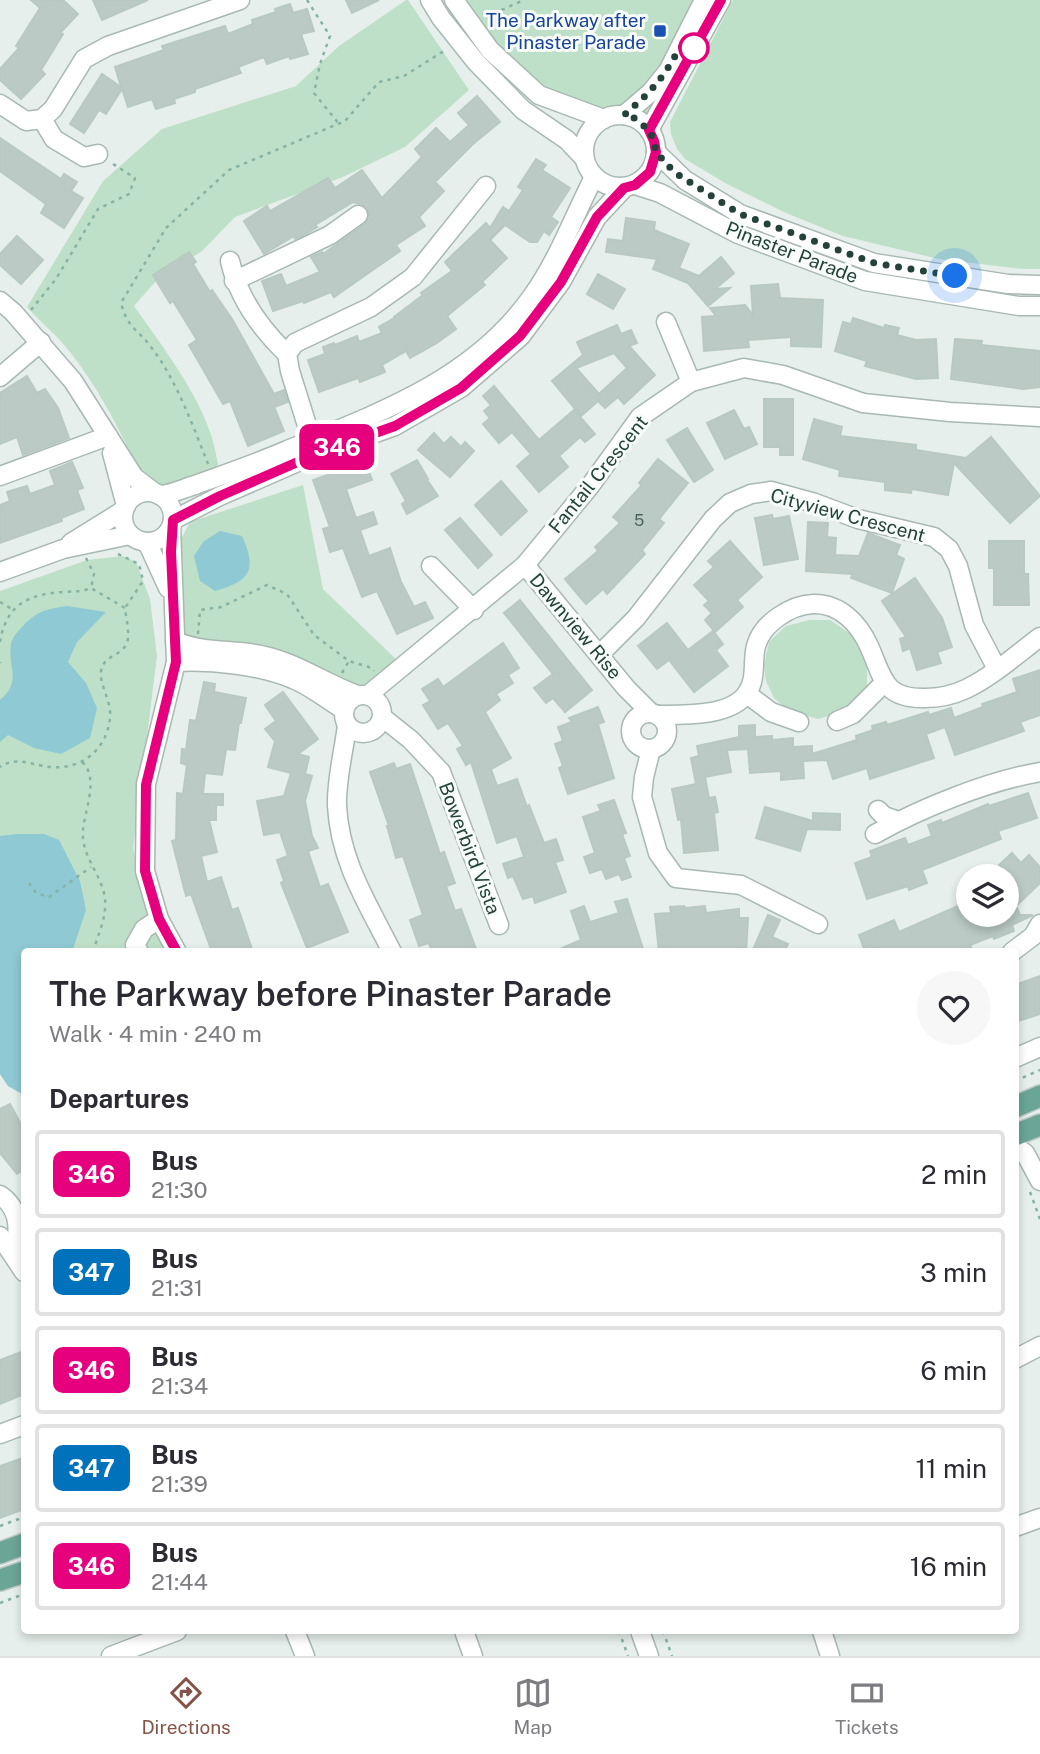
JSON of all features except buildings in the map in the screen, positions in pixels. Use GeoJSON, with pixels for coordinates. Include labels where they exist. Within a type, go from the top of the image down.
{"type":"FeatureCollection","features":[{"type":"Feature","properties":{"kind":"main road"},"geometry":{"type":"LineString","coordinates":[[1019,1105],[1040,1096]]}},
{"type":"Feature","properties":{"kind":"main road"},"geometry":{"type":"LineString","coordinates":[[1019,1133],[1040,1125]]}},
{"type":"Feature","properties":{"kind":"main road"},"geometry":{"type":"LineString","coordinates":[[0,1553],[21,1545]]}},
{"type":"Feature","properties":{"kind":"main road"},"geometry":{"type":"LineString","coordinates":[[0,1580],[21,1573]]}},
{"type":"Feature","properties":{"kind":"street"},"geometry":{"type":"LineString","coordinates":[[34,120],[53,109],[84,59],[108,46],[240,0]]}},
{"type":"Feature","properties":{"kind":"street"},"geometry":{"type":"LineString","coordinates":[[430,0],[476,62],[523,110],[567,140],[584,159],[594,177],[612,187],[629,186]]}},
{"type":"Feature","properties":{"kind":"street"},"geometry":{"type":"LineString","coordinates":[[454,0],[491,50],[539,95],[604,119]]}},
{"type":"Feature","properties":{"kind":"street"},"geometry":{"type":"LineString","coordinates":[[624,115],[651,92],[668,71],[704,0]]}},
{"type":"Feature","properties":{"kind":"street"},"geometry":{"type":"LineString","coordinates":[[649,130],[721,0]]}},
{"type":"Feature","properties":{"kind":"street"},"geometry":{"type":"LineString","coordinates":[[0,104],[34,120],[54,139],[84,157],[98,154]]}},
{"type":"Feature","properties":{"kind":"street"},"geometry":{"type":"LineString","coordinates":[[63,549],[125,508],[135,496],[148,492],[157,494],[395,426],[461,388],[520,336],[561,282],[597,217],[629,186],[650,172],[656,152],[649,130],[634,118],[624,115],[604,119],[594,125],[587,135],[584,159]]}},
{"type":"Feature","properties":{"kind":"street","name":"Pinaster Parade"},"geometry":{"type":"LineString","coordinates":[[656,152],[685,180],[740,214],[874,263],[1008,284],[1040,285]]}},
{"type":"Feature","properties":{"kind":"street"},"geometry":{"type":"LineString","coordinates":[[0,572],[63,549],[130,535],[147,542],[162,538],[172,524],[220,496],[453,374],[514,320],[534,295],[565,240],[594,177]]}},
{"type":"Feature","properties":{"kind":"street"},"geometry":{"type":"LineString","coordinates":[[287,354],[295,343],[371,307],[413,277],[486,186]]}},
{"type":"Feature","properties":{"kind":"street","name":"Pinaster Parade"},"geometry":{"type":"LineString","coordinates":[[629,186],[660,193],[738,234],[865,281],[1019,306],[1040,306]]}},
{"type":"Feature","properties":{"kind":"street"},"geometry":{"type":"LineString","coordinates":[[234,281],[330,236],[358,215]]}},
{"type":"Feature","properties":{"kind":"street"},"geometry":{"type":"LineString","coordinates":[[230,261],[234,281],[265,334],[287,354],[314,447]]}},
{"type":"Feature","properties":{"kind":"street"},"geometry":{"type":"LineString","coordinates":[[0,301],[21,320],[73,381],[134,477],[170,505],[176,662],[146,785],[145,871],[159,919],[175,948]]}},
{"type":"Feature","properties":{"kind":"street"},"geometry":{"type":"LineString","coordinates":[[666,322],[691,383]]}},
{"type":"Feature","properties":{"kind":"street"},"geometry":{"type":"LineString","coordinates":[[0,377],[41,342]]}},
{"type":"Feature","properties":{"kind":"street","name":"Fantail Crescent"},"geometry":{"type":"LineString","coordinates":[[401,669],[380,723],[356,725],[351,699],[369,692],[401,669],[525,565],[590,486],[640,417],[691,383],[744,368],[783,375],[863,403],[950,412],[1040,417]]}},
{"type":"Feature","properties":{"kind":"street"},"geometry":{"type":"LineString","coordinates":[[0,476],[108,436]]}},
{"type":"Feature","properties":{"kind":"street"},"geometry":{"type":"LineString","coordinates":[[108,436],[125,508],[124,523],[130,535]]}},
{"type":"Feature","properties":{"kind":"street","name":"Cityview Crescent"},"geometry":{"type":"LineString","coordinates":[[600,654],[636,618],[713,519],[730,503],[751,494],[771,491],[858,519],[934,537],[949,549],[958,566],[974,625],[998,669]]}},
{"type":"Feature","properties":{"kind":"street"},"geometry":{"type":"LineString","coordinates":[[147,542],[175,604]]}},
{"type":"Feature","properties":{"kind":"street","name":"Dawnview Rise"},"geometry":{"type":"LineString","coordinates":[[525,565],[648,715]]}},
{"type":"Feature","properties":{"kind":"street"},"geometry":{"type":"LineString","coordinates":[[431,566],[474,610]]}},
{"type":"Feature","properties":{"kind":"street"},"geometry":{"type":"LineString","coordinates":[[652,744],[695,716],[731,705],[747,694],[754,673],[757,645],[769,624],[793,609],[814,604],[839,608],[855,624],[869,646],[884,683],[895,694],[911,699],[937,698],[963,691],[1040,637]]}},
{"type":"Feature","properties":{"kind":"street"},"geometry":{"type":"LineString","coordinates":[[175,641],[196,649],[261,655],[369,692]]}},
{"type":"Feature","properties":{"kind":"street"},"geometry":{"type":"LineString","coordinates":[[176,662],[195,661],[279,674],[296,680],[356,725],[411,740]]}},
{"type":"Feature","properties":{"kind":"street"},"geometry":{"type":"LineString","coordinates":[[837,721],[853,714],[884,683]]}},
{"type":"Feature","properties":{"kind":"street","name":"Bowerbird Vista"},"geometry":{"type":"LineString","coordinates":[[369,692],[377,701],[382,714],[441,772],[499,925]]}},
{"type":"Feature","properties":{"kind":"street"},"geometry":{"type":"LineString","coordinates":[[747,694],[771,712],[799,722]]}},
{"type":"Feature","properties":{"kind":"street"},"geometry":{"type":"LineString","coordinates":[[652,744],[631,735],[631,729],[648,715],[695,716]]}},
{"type":"Feature","properties":{"kind":"street"},"geometry":{"type":"LineString","coordinates":[[648,715],[666,724],[652,744],[642,797],[659,853],[676,878],[741,885],[818,924]]}},
{"type":"Feature","properties":{"kind":"street"},"geometry":{"type":"LineString","coordinates":[[356,725],[343,760],[337,803],[340,832],[346,861],[391,948]]}},
{"type":"Feature","properties":{"kind":"street"},"geometry":{"type":"LineString","coordinates":[[874,834],[898,821],[1018,775],[1040,772]]}},
{"type":"Feature","properties":{"kind":"street"},"geometry":{"type":"LineString","coordinates":[[878,810],[884,816],[898,821]]}},
{"type":"Feature","properties":{"kind":"street"},"geometry":{"type":"LineString","coordinates":[[137,948],[135,945],[144,929],[159,919]]}},
{"type":"Feature","properties":{"kind":"street"},"geometry":{"type":"LineString","coordinates":[[1018,948],[1032,936],[1040,924]]}},
{"type":"Feature","properties":{"kind":"street"},"geometry":{"type":"LineString","coordinates":[[1019,1056],[1040,1047]]}},
{"type":"Feature","properties":{"kind":"street"},"geometry":{"type":"LineString","coordinates":[[1019,1149],[1025,1153],[1040,1181]]}},
{"type":"Feature","properties":{"kind":"street"},"geometry":{"type":"LineString","coordinates":[[0,1195],[13,1209],[17,1220],[19,1234],[13,1256]]}},
{"type":"Feature","properties":{"kind":"street"},"geometry":{"type":"LineString","coordinates":[[0,1236],[21,1268]]}},
{"type":"Feature","properties":{"kind":"street"},"geometry":{"type":"LineString","coordinates":[[1019,1358],[1040,1346]]}},
{"type":"Feature","properties":{"kind":"street"},"geometry":{"type":"LineString","coordinates":[[0,1434],[21,1426]]}},
{"type":"Feature","properties":{"kind":"street"},"geometry":{"type":"LineString","coordinates":[[1019,1526],[1040,1518]]}},
{"type":"Feature","properties":{"kind":"street"},"geometry":{"type":"LineString","coordinates":[[111,1656],[169,1634]]}},
{"type":"Feature","properties":{"kind":"street"},"geometry":{"type":"LineString","coordinates":[[296,1634],[304,1656]]}},
{"type":"Feature","properties":{"kind":"street"},"geometry":{"type":"LineString","coordinates":[[465,1634],[473,1656]]}},
{"type":"Feature","properties":{"kind":"street"},"geometry":{"type":"LineString","coordinates":[[641,1634],[649,1656]]}},
{"type":"Feature","properties":{"kind":"street"},"geometry":{"type":"LineString","coordinates":[[822,1634],[826,1655]]}},
{"type":"Feature","properties":{"kind":"path"},"geometry":{"type":"LineString","coordinates":[[307,0],[330,36],[314,93],[339,124]]}},
{"type":"Feature","properties":{"kind":"path"},"geometry":{"type":"LineString","coordinates":[[484,18],[524,0]]}},
{"type":"Feature","properties":{"kind":"path"},"geometry":{"type":"LineString","coordinates":[[214,478],[184,404],[151,346],[126,321],[121,303],[166,228],[229,170],[345,121],[379,82],[404,76],[443,51]]}},
{"type":"Feature","properties":{"kind":"path"},"geometry":{"type":"LineString","coordinates":[[21,320],[56,279],[98,209],[129,194],[135,178],[98,154]]}},
{"type":"Feature","properties":{"kind":"path"},"geometry":{"type":"LineString","coordinates":[[0,767],[18,761],[66,767],[95,754],[105,739],[110,707],[101,674],[107,659],[126,644],[128,637],[125,608],[142,581],[139,564],[115,553]]}},
{"type":"Feature","properties":{"kind":"path"},"geometry":{"type":"LineString","coordinates":[[91,588],[94,574],[85,557],[95,555]]}},
{"type":"Feature","properties":{"kind":"path"},"geometry":{"type":"LineString","coordinates":[[196,649],[200,610],[221,607],[267,585],[287,594],[314,635],[349,661],[372,668],[369,692]]}},
{"type":"Feature","properties":{"kind":"path"},"geometry":{"type":"LineString","coordinates":[[91,588],[125,608]]}},
{"type":"Feature","properties":{"kind":"path"},"geometry":{"type":"LineString","coordinates":[[0,642],[2,627],[12,610],[35,597],[51,593],[82,592],[91,588]]}},
{"type":"Feature","properties":{"kind":"path"},"geometry":{"type":"LineString","coordinates":[[0,602],[12,610]]}},
{"type":"Feature","properties":{"kind":"path"},"geometry":{"type":"LineString","coordinates":[[82,762],[86,766],[90,783],[83,831],[91,867],[105,895],[101,930],[94,948]]}},
{"type":"Feature","properties":{"kind":"path"},"geometry":{"type":"LineString","coordinates":[[29,883],[36,893],[49,897],[91,867]]}},
{"type":"Feature","properties":{"kind":"path"},"geometry":{"type":"LineString","coordinates":[[1019,1079],[1040,1070]]}},
{"type":"Feature","properties":{"kind":"path"},"geometry":{"type":"LineString","coordinates":[[0,1526],[21,1518]]}},
{"type":"Feature","properties":{"kind":"path"},"geometry":{"type":"LineString","coordinates":[[0,1603],[21,1595]]}},
{"type":"Feature","properties":{"kind":"path"},"geometry":{"type":"LineString","coordinates":[[620,1634],[628,1656]]}},
{"type":"Feature","properties":{"kind":"path"},"geometry":{"type":"LineString","coordinates":[[664,1634],[672,1656]]}},
{"type":"Feature","properties":{"kind":"green space"},"geometry":{"type":"Polygon","coordinates":[[[406,0],[469,90],[405,147],[343,177],[235,217],[202,251],[156,281],[134,306],[179,370],[199,405],[213,441],[221,478],[171,495],[145,484],[96,389],[72,354],[27,307],[103,181],[162,129],[296,86],[339,46],[406,0]]]}},
{"type":"Feature","properties":{"kind":"green space"},"geometry":{"type":"Polygon","coordinates":[[[454,0],[705,0],[682,51],[642,121],[628,115],[604,118],[539,96],[454,0]]]}},
{"type":"Feature","properties":{"kind":"green space"},"geometry":{"type":"Polygon","coordinates":[[[733,0],[1040,0],[1040,269],[939,259],[843,236],[786,213],[727,184],[685,159],[677,149],[670,122],[733,0]]]}},
{"type":"Feature","properties":{"kind":"green space"},"geometry":{"type":"Polygon","coordinates":[[[303,485],[323,589],[401,664],[361,690],[183,643],[176,549],[190,522],[303,485]]]}},
{"type":"Feature","properties":{"kind":"green space"},"geometry":{"type":"Polygon","coordinates":[[[123,556],[136,562],[150,599],[157,656],[133,848],[150,923],[164,948],[21,948],[21,1093],[8,1086],[0,1074],[0,591],[87,560],[123,556]]]}},
{"type":"Feature","properties":{"kind":"green space"},"geometry":{"type":"Polygon","coordinates":[[[809,620],[830,620],[852,635],[867,663],[867,692],[842,712],[818,719],[789,711],[774,698],[766,681],[764,666],[769,642],[786,626],[809,620]]]}},
{"type":"Feature","properties":{"kind":"water"},"geometry":{"type":"Polygon","coordinates":[[[220,531],[242,536],[247,548],[249,566],[243,578],[215,591],[200,581],[194,556],[204,541],[220,531]]]}},
{"type":"Feature","properties":{"kind":"water"},"geometry":{"type":"Polygon","coordinates":[[[67,606],[106,612],[77,642],[68,662],[86,683],[97,708],[90,738],[61,754],[34,748],[8,735],[0,742],[0,700],[13,680],[10,652],[13,639],[28,621],[38,614],[67,606]]]}},
{"type":"Feature","properties":{"kind":"water"},"geometry":{"type":"Polygon","coordinates":[[[44,834],[59,840],[80,881],[86,910],[73,948],[21,948],[21,1093],[8,1086],[0,1074],[0,836],[44,834]]]}},
{"type":"Feature","properties":{"kind":"bus line","name":"346"},"geometry":{"type":"LineString","coordinates":[[175,948],[159,919],[145,871],[146,785],[176,662],[171,552],[173,520],[316,454],[395,426],[461,388],[520,336],[561,282],[597,217],[624,188],[635,185],[650,172],[656,152],[649,130],[721,0]]}},
{"type":"Feature","properties":{"kind":"place","name":"The Parkway after Pinaster Parade"},"geometry":{"type":"Point","coordinates":[660,31]}},
{"type":"Feature","properties":{"kind":"route"},"geometry":{"type":"LineString","coordinates":[[694,48],[680,47],[668,71],[651,92],[624,115],[634,118],[649,130],[656,152],[674,172],[740,214],[874,263],[955,276]]}}]}
